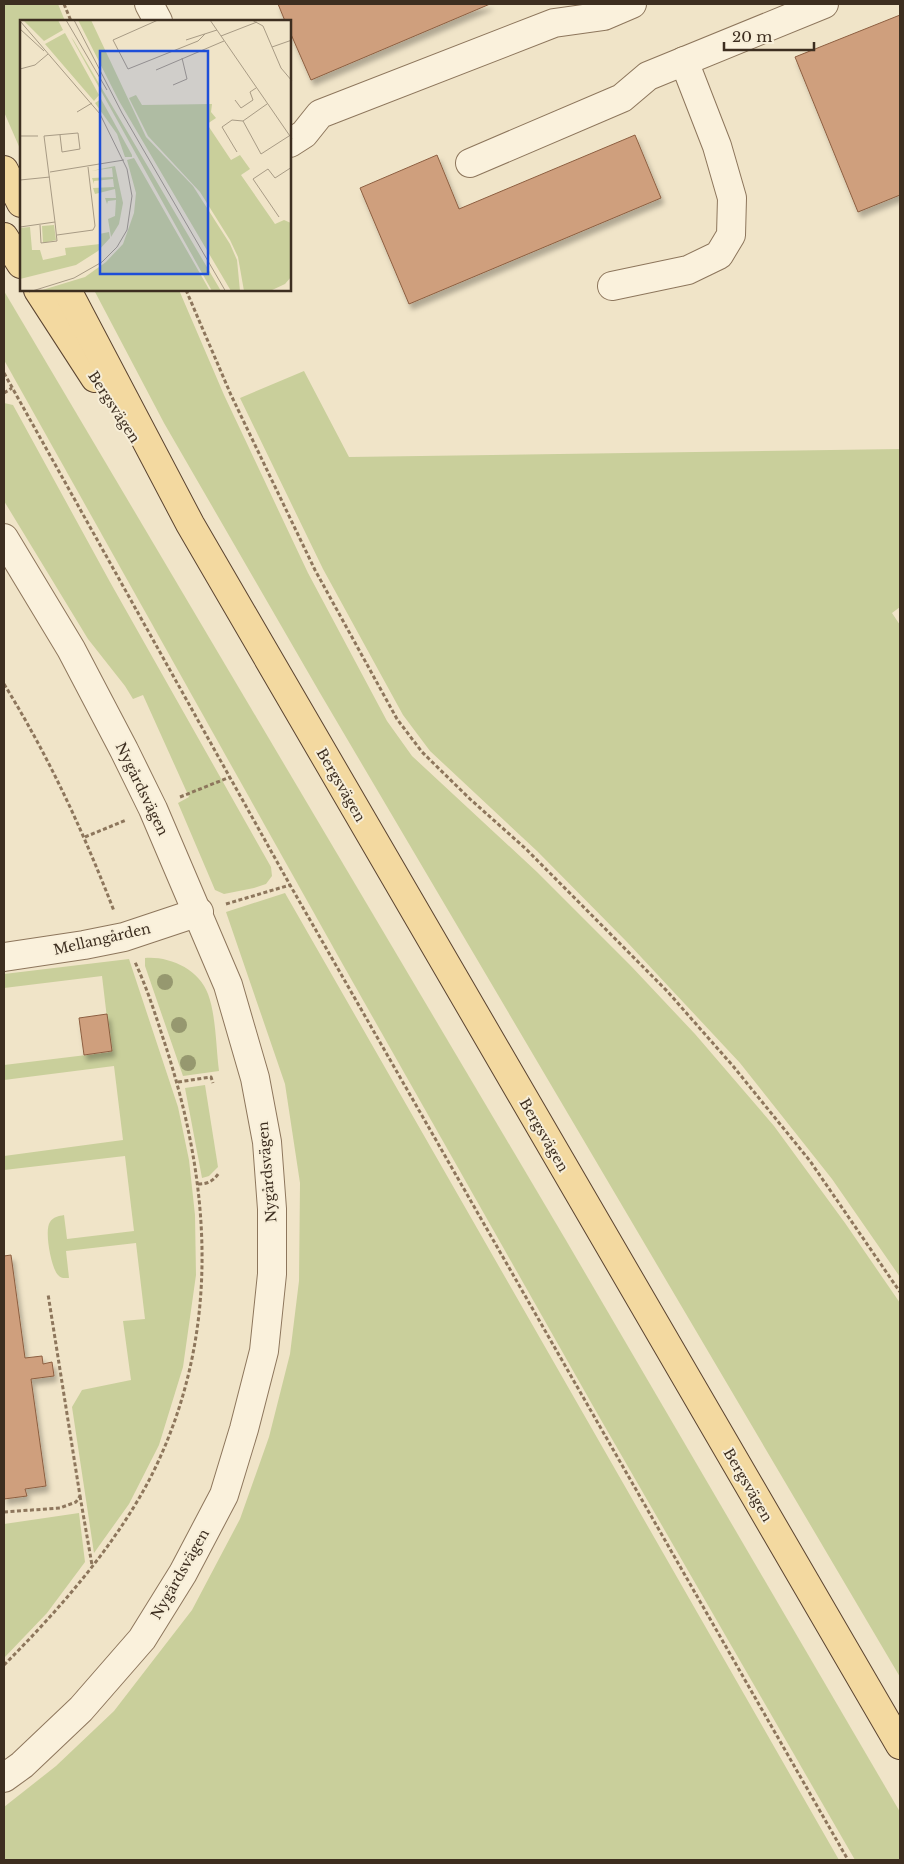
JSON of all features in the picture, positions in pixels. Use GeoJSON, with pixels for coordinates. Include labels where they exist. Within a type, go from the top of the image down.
{"type":"FeatureCollection","features":[{"type":"Feature","properties":{"kind":"main road"},"geometry":{"type":"LineString","coordinates":[[4,170],[20,201]]}},
{"type":"Feature","properties":{"kind":"main road"},"geometry":{"type":"LineString","coordinates":[[4,237],[20,262]]}},
{"type":"Feature","properties":{"kind":"main road","name":"Bergsvägen"},"geometry":{"type":"LineString","coordinates":[[39,291],[190,524]]}},
{"type":"Feature","properties":{"kind":"main road","name":"Bergsvägen"},"geometry":{"type":"LineString","coordinates":[[68,291],[190,524],[900,1745]]}},
{"type":"Feature","properties":{"kind":"street"},"geometry":{"type":"LineString","coordinates":[[150,4],[158,20]]}},
{"type":"Feature","properties":{"kind":"street"},"geometry":{"type":"LineString","coordinates":[[291,142],[304,134],[320,114],[554,23],[604,16],[632,4]]}},
{"type":"Feature","properties":{"kind":"street"},"geometry":{"type":"LineString","coordinates":[[470,162],[622,98],[648,76],[824,4]]}},
{"type":"Feature","properties":{"kind":"street"},"geometry":{"type":"LineString","coordinates":[[612,286],[688,270],[719,255],[731,235],[732,198],[717,146],[684,61]]}},
{"type":"Feature","properties":{"kind":"street","name":"Nygårdsvägen"},"geometry":{"type":"LineString","coordinates":[[4,538],[71,649],[124,750],[153,809],[199,912],[228,985],[255,1078],[266,1142],[272,1209],[272,1274],[264,1351],[244,1429],[224,1495],[183,1573],[142,1639],[81,1710],[22,1765],[4,1778]]}},
{"type":"Feature","properties":{"kind":"street","name":"Mellangården"},"geometry":{"type":"LineString","coordinates":[[4,957],[84,945],[124,936],[199,912]]}},
{"type":"Feature","properties":{"kind":"path"},"geometry":{"type":"LineString","coordinates":[[64,4],[71,20]]}},
{"type":"Feature","properties":{"kind":"path"},"geometry":{"type":"LineString","coordinates":[[186,291],[231,395],[315,570],[397,719],[422,752],[470,799],[526,849],[667,991],[727,1059],[810,1161],[883,1264],[900,1292]]}},
{"type":"Feature","properties":{"kind":"path"},"geometry":{"type":"LineString","coordinates":[[4,374],[290,885],[848,1860]]}},
{"type":"Feature","properties":{"kind":"path"},"geometry":{"type":"LineString","coordinates":[[4,394],[12,388]]}},
{"type":"Feature","properties":{"kind":"path"},"geometry":{"type":"LineString","coordinates":[[4,684],[37,739],[85,837],[124,936],[146,985],[178,1082],[192,1144],[198,1184],[202,1251],[200,1301],[193,1355],[184,1392],[150,1477],[124,1522],[92,1565],[35,1634],[4,1665]]}},
{"type":"Feature","properties":{"kind":"path"},"geometry":{"type":"LineString","coordinates":[[183,795],[204,789],[230,777]]}},
{"type":"Feature","properties":{"kind":"path"},"geometry":{"type":"LineString","coordinates":[[199,912],[290,885]]}},
{"type":"Feature","properties":{"kind":"path"},"geometry":{"type":"LineString","coordinates":[[178,1082],[211,1077],[213,1083]]}},
{"type":"Feature","properties":{"kind":"path"},"geometry":{"type":"LineString","coordinates":[[198,1184],[206,1184],[219,1173]]}},
{"type":"Feature","properties":{"kind":"path"},"geometry":{"type":"LineString","coordinates":[[48,1294],[92,1565]]}},
{"type":"Feature","properties":{"kind":"path"},"geometry":{"type":"LineString","coordinates":[[4,1512],[60,1508],[76,1502],[80,1496]]}},
{"type":"Feature","properties":{"kind":"green space"},"geometry":{"type":"Polygon","coordinates":[[[4,4],[58,4],[65,20],[20,20],[20,149],[4,112],[4,4]]]}},
{"type":"Feature","properties":{"kind":"green space"},"geometry":{"type":"Polygon","coordinates":[[[4,291],[567,1242],[900,1812],[900,1860],[855,1860],[597,1413],[4,360],[4,291]]]}},
{"type":"Feature","properties":{"kind":"green space"},"geometry":{"type":"Polygon","coordinates":[[[95,291],[179,291],[224,395],[308,573],[387,721],[412,756],[537,872],[631,966],[695,1034],[774,1126],[845,1223],[900,1303],[900,1677],[320,693],[164,423],[95,291]]]}},
{"type":"Feature","properties":{"kind":"green space"},"geometry":{"type":"Polygon","coordinates":[[[304,371],[349,457],[900,449],[900,607],[892,613],[900,625],[900,1277],[832,1179],[740,1063],[627,942],[537,851],[430,751],[403,715],[323,569],[240,398],[304,371]]]}},
{"type":"Feature","properties":{"kind":"green space"},"geometry":{"type":"Polygon","coordinates":[[[4,403],[13,405],[110,582],[271,867],[272,876],[266,884],[224,894],[215,890],[178,803],[189,797],[143,695],[133,699],[88,639],[4,501],[4,403]]]}},
{"type":"Feature","properties":{"kind":"green space"},"geometry":{"type":"Polygon","coordinates":[[[285,893],[839,1860],[4,1860],[4,1807],[56,1766],[114,1711],[192,1610],[240,1519],[269,1437],[290,1354],[299,1281],[300,1183],[285,1084],[226,912],[285,893]]]}},
{"type":"Feature","properties":{"kind":"green space"},"geometry":{"type":"Polygon","coordinates":[[[145,958],[164,959],[182,966],[204,985],[213,1012],[219,1071],[183,1076],[145,966],[145,958]]]}},
{"type":"Feature","properties":{"kind":"green space"},"geometry":{"type":"Polygon","coordinates":[[[129,959],[178,1107],[189,1160],[195,1215],[196,1275],[183,1367],[159,1445],[129,1504],[94,1553],[72,1407],[82,1390],[131,1380],[123,1321],[145,1319],[136,1243],[66,1251],[69,1278],[63,1278],[58,1275],[53,1265],[49,1249],[48,1226],[51,1220],[64,1215],[67,1239],[134,1231],[125,1156],[4,1170],[4,1156],[123,1140],[114,1066],[4,1080],[4,1065],[111,1052],[102,976],[4,988],[4,974],[129,959]]]}},
{"type":"Feature","properties":{"kind":"green space"},"geometry":{"type":"Polygon","coordinates":[[[205,1085],[218,1167],[209,1176],[202,1178],[185,1088],[205,1085]]]}},
{"type":"Feature","properties":{"kind":"green space"},"geometry":{"type":"Polygon","coordinates":[[[79,1513],[85,1562],[47,1613],[4,1658],[4,1524],[79,1513]]]}},
{"type":"Feature","properties":{"kind":"building"},"geometry":{"type":"Polygon","coordinates":[[[278,4],[490,4],[311,80],[291,34],[291,20],[285,20],[278,4]]]}},
{"type":"Feature","properties":{"kind":"building"},"geometry":{"type":"Polygon","coordinates":[[[900,15],[900,195],[858,212],[795,57],[900,15]]]}},
{"type":"Feature","properties":{"kind":"building"},"geometry":{"type":"Polygon","coordinates":[[[635,135],[661,198],[409,304],[360,188],[437,155],[459,209],[635,135]]]}},
{"type":"Feature","properties":{"kind":"building"},"geometry":{"type":"Polygon","coordinates":[[[107,1014],[112,1051],[84,1055],[79,1018],[107,1014]]]}},
{"type":"Feature","properties":{"kind":"building"},"geometry":{"type":"Polygon","coordinates":[[[11,1255],[25,1358],[42,1356],[43,1364],[52,1362],[54,1376],[31,1379],[46,1486],[25,1489],[27,1496],[4,1499],[4,1256],[11,1255]]]}}]}
